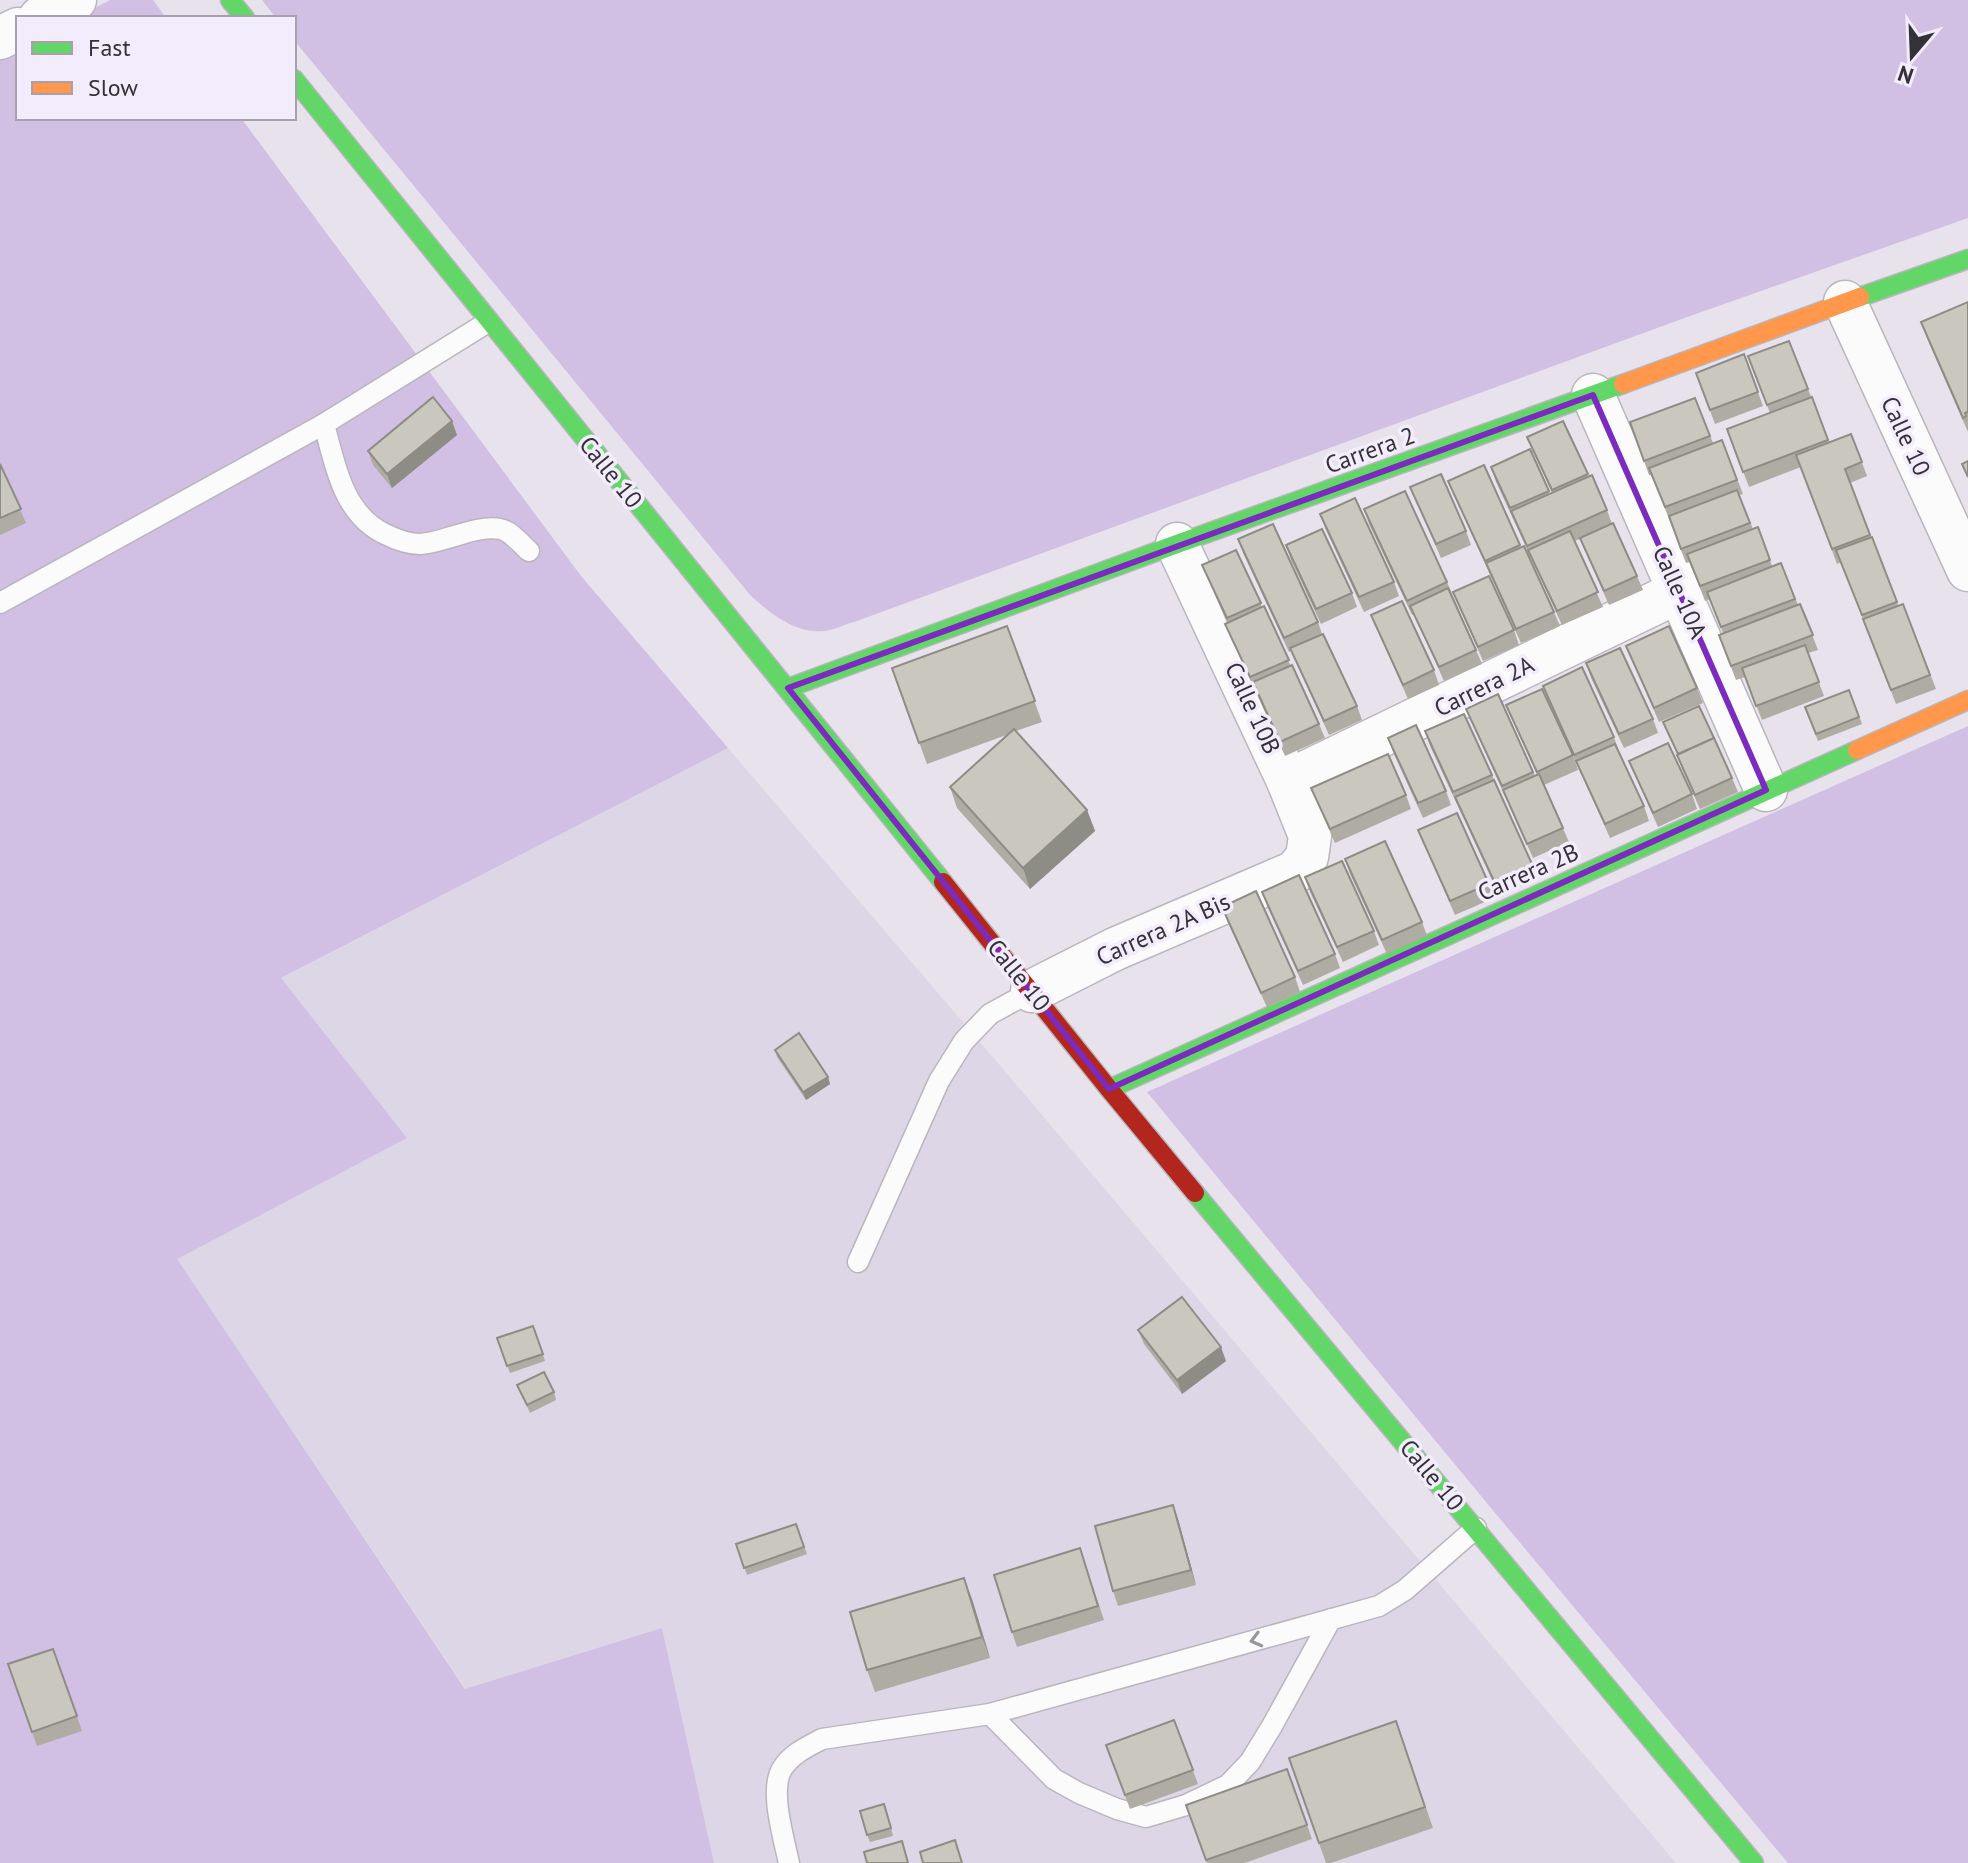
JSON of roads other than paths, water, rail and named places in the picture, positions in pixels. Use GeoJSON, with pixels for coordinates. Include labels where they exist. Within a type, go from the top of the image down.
{"type":"FeatureCollection","features":[{"type":"Feature","properties":{"kind":"street"},"geometry":{"type":"LineString","coordinates":[[44,16],[75,0]]}},
{"type":"Feature","properties":{"kind":"street"},"geometry":{"type":"LineString","coordinates":[[230,0],[243,16]]}},
{"type":"Feature","properties":{"kind":"street","name":"Calle 10"},"geometry":{"type":"LineString","coordinates":[[296,82],[1109,1089],[1754,1863]]}},
{"type":"Feature","properties":{"kind":"street","name":"Carrera 2"},"geometry":{"type":"LineString","coordinates":[[788,688],[1177,544],[1968,259]]}},
{"type":"Feature","properties":{"kind":"street","name":"Calle 10"},"geometry":{"type":"LineString","coordinates":[[1845,302],[1968,570]]}},
{"type":"Feature","properties":{"kind":"street","name":"Calle 10A"},"geometry":{"type":"LineString","coordinates":[[1593,395],[1766,790]]}},
{"type":"Feature","properties":{"kind":"street","name":"Calle 10B"},"geometry":{"type":"LineString","coordinates":[[1177,544],[1288,781],[1310,836],[1307,857],[1295,872]]}},
{"type":"Feature","properties":{"kind":"street","name":"Carrera 2A"},"geometry":{"type":"LineString","coordinates":[[1288,781],[1680,591]]}},
{"type":"Feature","properties":{"kind":"street","name":"Carrera 2B"},"geometry":{"type":"LineString","coordinates":[[1109,1089],[1968,700]]}},
{"type":"Feature","properties":{"kind":"street","name":"Carrera 2A Bis"},"geometry":{"type":"LineString","coordinates":[[1032,991],[1115,949],[1295,872]]}},
{"type":"Feature","properties":{"kind":"lane"},"geometry":{"type":"LineString","coordinates":[[0,603],[324,424],[488,322]]}},
{"type":"Feature","properties":{"kind":"lane"},"geometry":{"type":"LineString","coordinates":[[324,424],[337,472],[347,495],[357,513],[371,527],[396,539],[420,544],[498,528],[508,532],[529,551]]}},
{"type":"Feature","properties":{"kind":"lane"},"geometry":{"type":"LineString","coordinates":[[858,1262],[939,1081],[964,1041],[990,1014],[1032,991]]}},
{"type":"Feature","properties":{"kind":"lane"},"geometry":{"type":"LineString","coordinates":[[789,1863],[776,1798],[780,1771],[797,1752],[822,1739],[990,1714],[1379,1606],[1405,1590],[1476,1528]]}},
{"type":"Feature","properties":{"kind":"lane"},"geometry":{"type":"LineString","coordinates":[[990,1714],[1054,1779],[1117,1809],[1146,1817],[1186,1805],[1228,1785],[1250,1762],[1331,1619]]}}]}
